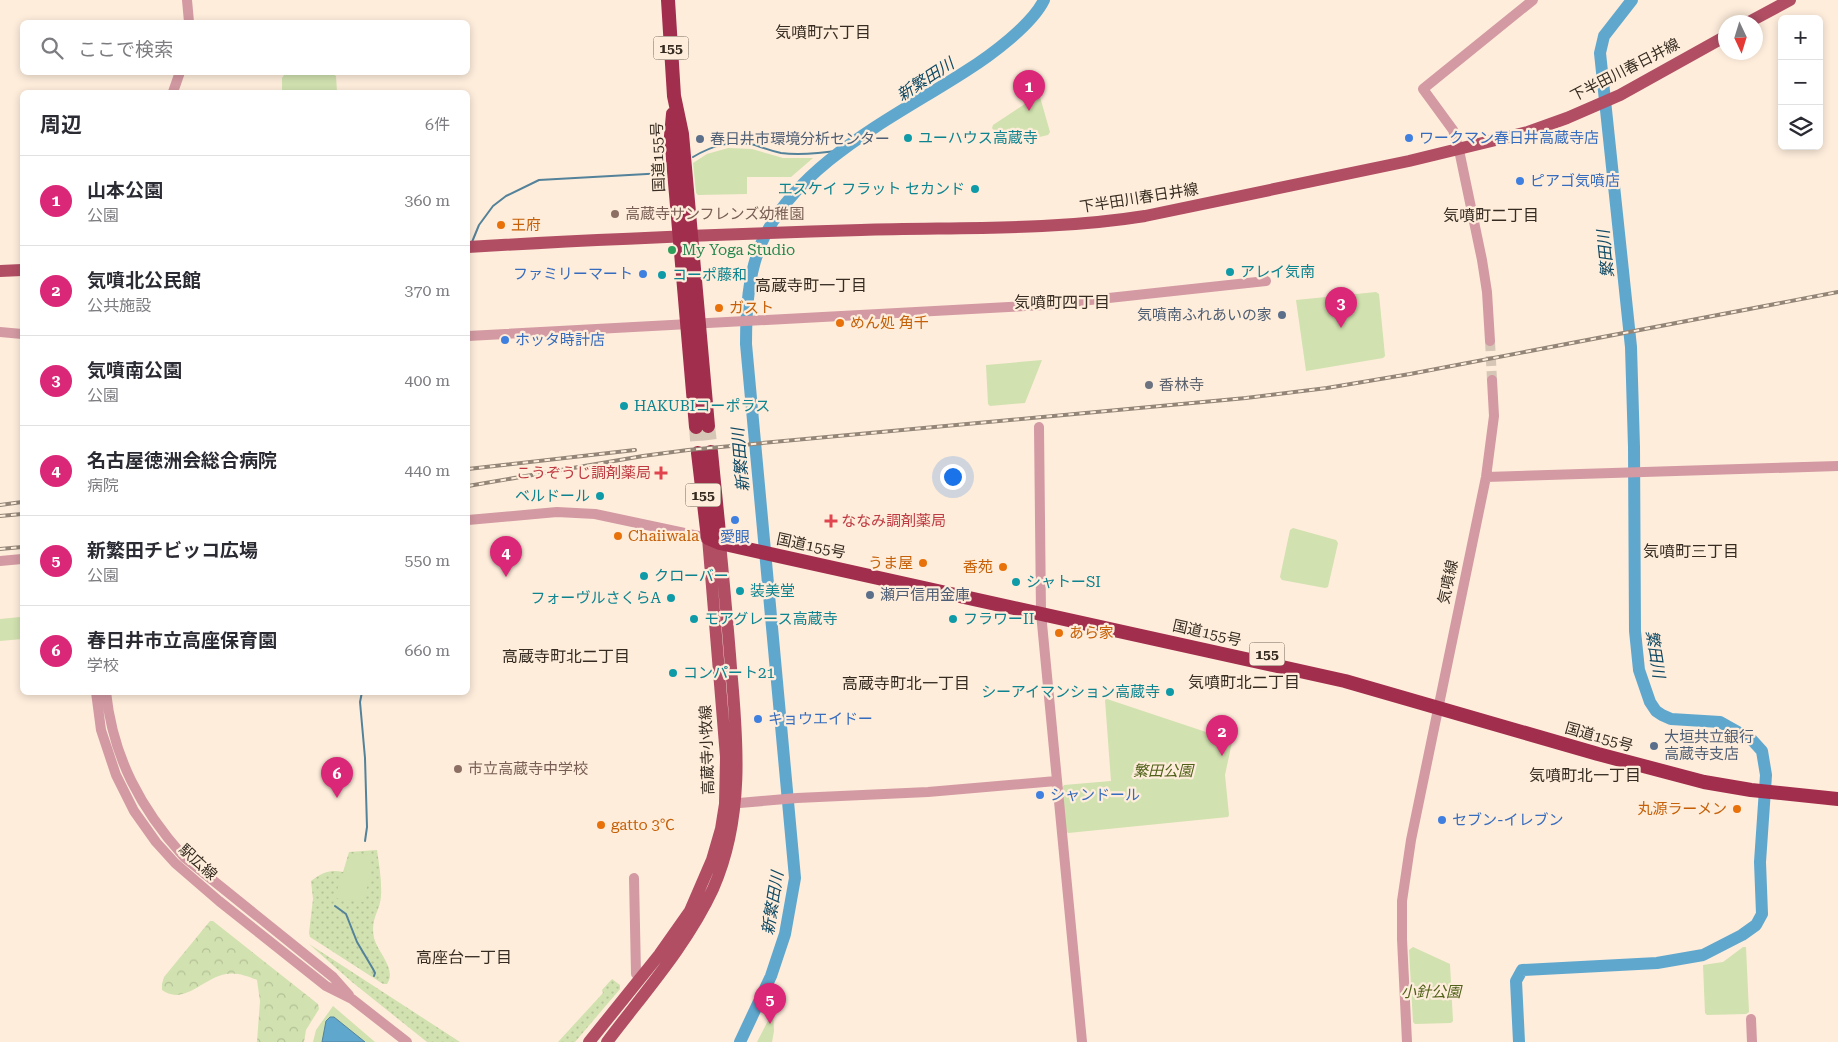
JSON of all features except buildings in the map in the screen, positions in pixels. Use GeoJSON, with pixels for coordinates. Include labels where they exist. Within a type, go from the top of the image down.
{"type":"FeatureCollection","features":[{"type":"Feature","properties":{"kind":"highway","name":"国道155号"},"geometry":{"type":"LineString","coordinates":[[668,0],[674,96],[671,136],[685,236],[702,426]]}},
{"type":"Feature","properties":{"kind":"highway","name":"155"},"geometry":{"type":"LineString","coordinates":[[705,452],[716,539]]}},
{"type":"Feature","properties":{"kind":"highway","name":"国道155号"},"geometry":{"type":"LineString","coordinates":[[716,539],[1041,610],[1345,681],[1438,704],[1662,772],[1704,782],[1780,790],[1838,799]]}},
{"type":"Feature","properties":{"kind":"highway","name":"国道155号"},"geometry":{"type":"LineString","coordinates":[[1780,790],[1838,791]]}},
{"type":"Feature","properties":{"kind":"main road"},"geometry":{"type":"LineString","coordinates":[[1762,15],[1790,0]]}},
{"type":"Feature","properties":{"kind":"main road","name":"下半田川春日井線"},"geometry":{"type":"LineString","coordinates":[[471,247],[762,232],[1041,226],[1109,222],[1459,150],[1528,132],[1614,97],[1718,40]]}},
{"type":"Feature","properties":{"kind":"main road"},"geometry":{"type":"LineString","coordinates":[[0,271],[20,270]]}},
{"type":"Feature","properties":{"kind":"main road","name":"高蔵寺小牧線"},"geometry":{"type":"LineString","coordinates":[[607,1042],[669,961],[700,915],[723,862],[730,804],[726,757],[716,539]]}},
{"type":"Feature","properties":{"kind":"main road","name":"高蔵寺小牧線"},"geometry":{"type":"LineString","coordinates":[[589,1042],[659,955],[690,911],[712,860],[730,804]]}},
{"type":"Feature","properties":{"kind":"street"},"geometry":{"type":"LineString","coordinates":[[188,0],[189,20]]}},
{"type":"Feature","properties":{"kind":"street"},"geometry":{"type":"LineString","coordinates":[[1490,341],[1482,260],[1459,150],[1453,130],[1423,90],[1533,0]]}},
{"type":"Feature","properties":{"kind":"street"},"geometry":{"type":"LineString","coordinates":[[174,90],[179,75]]}},
{"type":"Feature","properties":{"kind":"street"},"geometry":{"type":"LineString","coordinates":[[470,336],[1044,305],[1266,281]]}},
{"type":"Feature","properties":{"kind":"street"},"geometry":{"type":"LineString","coordinates":[[0,332],[20,334]]}},
{"type":"Feature","properties":{"kind":"street","name":"気噴線"},"geometry":{"type":"LineString","coordinates":[[1407,1042],[1402,901],[1411,840],[1486,477],[1494,416],[1492,380]]}},
{"type":"Feature","properties":{"kind":"street"},"geometry":{"type":"LineString","coordinates":[[1039,427],[1041,610],[1082,1042]]}},
{"type":"Feature","properties":{"kind":"street"},"geometry":{"type":"LineString","coordinates":[[1486,477],[1838,466]]}},
{"type":"Feature","properties":{"kind":"street"},"geometry":{"type":"LineString","coordinates":[[470,520],[557,512],[595,514],[716,539]]}},
{"type":"Feature","properties":{"kind":"street"},"geometry":{"type":"LineString","coordinates":[[0,561],[20,559]]}},
{"type":"Feature","properties":{"kind":"street","name":"駅広線"},"geometry":{"type":"LineString","coordinates":[[96,695],[101,730],[116,775],[134,811],[156,842],[175,863],[219,901],[326,986],[352,999]]}},
{"type":"Feature","properties":{"kind":"street","name":"駅広線"},"geometry":{"type":"LineString","coordinates":[[107,695],[114,739],[122,761],[142,802],[165,836],[184,857],[333,977],[352,999],[407,1042]]}},
{"type":"Feature","properties":{"kind":"street"},"geometry":{"type":"LineString","coordinates":[[730,804],[797,798],[928,792],[1056,781]]}},
{"type":"Feature","properties":{"kind":"street"},"geometry":{"type":"LineString","coordinates":[[634,878],[636,974]]}},
{"type":"Feature","properties":{"kind":"street"},"geometry":{"type":"LineString","coordinates":[[1751,1019],[1752,1042]]}},
{"type":"Feature","properties":{"kind":"green space"},"geometry":{"type":"Polygon","coordinates":[[[284,75],[334,75],[337,90],[282,90],[282,78],[284,75]]]}},
{"type":"Feature","properties":{"kind":"green space"},"geometry":{"type":"Polygon","coordinates":[[[1037,96],[1040,97],[1050,132],[1048,135],[1006,145],[1003,144],[992,128],[993,125],[1037,96]]]}},
{"type":"Feature","properties":{"kind":"green space"},"geometry":{"type":"Polygon","coordinates":[[[728,148],[752,149],[783,158],[813,158],[791,177],[747,177],[747,194],[698,195],[696,193],[693,163],[707,154],[728,148]]]}},
{"type":"Feature","properties":{"kind":"green space"},"geometry":{"type":"Polygon","coordinates":[[[1376,292],[1379,294],[1385,356],[1383,358],[1306,371],[1296,300],[1376,292]]]}},
{"type":"Feature","properties":{"kind":"green space"},"geometry":{"type":"Polygon","coordinates":[[[1042,360],[1025,403],[990,406],[988,404],[986,365],[1042,360]]]}},
{"type":"Feature","properties":{"kind":"green space"},"geometry":{"type":"Polygon","coordinates":[[[1293,528],[1336,540],[1338,543],[1328,587],[1282,580],[1280,577],[1290,530],[1293,528]]]}},
{"type":"Feature","properties":{"kind":"green space"},"geometry":{"type":"Polygon","coordinates":[[[20,617],[20,639],[0,641],[0,619],[20,617]]]}},
{"type":"Feature","properties":{"kind":"green space","name":"繁田公園"},"geometry":{"type":"Polygon","coordinates":[[[1107,699],[1230,740],[1232,742],[1225,775],[1228,817],[1068,833],[1066,831],[1062,788],[1064,785],[1111,781],[1105,700],[1107,699]]]}},
{"type":"Feature","properties":{"kind":"green space"},"geometry":{"type":"Polygon","coordinates":[[[377,850],[381,896],[373,931],[376,944],[386,961],[390,973],[387,984],[383,984],[310,937],[309,933],[313,899],[311,881],[326,872],[343,872],[349,852],[377,850]]]}},
{"type":"Feature","properties":{"kind":"green space"},"geometry":{"type":"Polygon","coordinates":[[[370,854],[370,873],[364,902],[336,898],[340,876],[344,872],[351,855],[370,854]]]}},
{"type":"Feature","properties":{"kind":"green space"},"geometry":{"type":"Polygon","coordinates":[[[210,921],[213,921],[318,1004],[319,1009],[306,1030],[304,1042],[257,1042],[260,1001],[257,980],[249,977],[238,974],[218,976],[186,993],[178,995],[162,990],[164,977],[210,921]]]}},
{"type":"Feature","properties":{"kind":"green space"},"geometry":{"type":"Polygon","coordinates":[[[309,944],[460,1042],[427,1042],[352,982],[309,944]]]}},
{"type":"Feature","properties":{"kind":"green space","name":"小針公園"},"geometry":{"type":"Polygon","coordinates":[[[1413,947],[1450,964],[1453,1021],[1451,1023],[1415,1024],[1413,1022],[1409,950],[1413,947]]]}},
{"type":"Feature","properties":{"kind":"green space"},"geometry":{"type":"Polygon","coordinates":[[[1743,947],[1746,947],[1749,1012],[1746,1014],[1707,1015],[1705,1013],[1703,965],[1723,962],[1743,947]]]}},
{"type":"Feature","properties":{"kind":"green space"},"geometry":{"type":"Polygon","coordinates":[[[612,979],[620,985],[620,989],[575,1042],[558,1042],[603,993],[602,990],[612,979]]]}},
{"type":"Feature","properties":{"kind":"green space"},"geometry":{"type":"Polygon","coordinates":[[[333,1006],[375,1042],[313,1042],[316,1030],[333,1006]]]}},
{"type":"Feature","properties":{"kind":"green space"},"geometry":{"type":"Polygon","coordinates":[[[773,1011],[774,1031],[772,1042],[757,1042],[773,1011]]]}},
{"type":"Feature","properties":{"kind":"water"},"geometry":{"type":"Polygon","coordinates":[[[330,1017],[334,1017],[365,1042],[322,1042],[326,1021],[330,1017]]]}},
{"type":"Feature","properties":{"kind":"waterway","name":"新繁田川"},"geometry":{"type":"LineString","coordinates":[[740,1042],[771,976],[785,934],[795,878],[746,344],[749,293],[753,268],[761,244],[777,215],[798,189],[850,144],[998,49],[1030,20],[1044,0]]}},
{"type":"Feature","properties":{"kind":"waterway","name":"繁田川"},"geometry":{"type":"LineString","coordinates":[[1519,1042],[1516,981],[1522,970],[1657,963],[1703,955],[1742,935],[1756,925],[1762,914],[1760,862],[1766,775],[1762,751],[1752,740],[1720,722],[1671,719],[1662,715],[1656,711],[1650,702],[1639,670],[1635,631],[1634,447],[1631,347],[1600,53],[1604,36],[1632,0]]}},
{"type":"Feature","properties":{"kind":"waterway"},"geometry":{"type":"LineString","coordinates":[[693,157],[708,149],[731,143],[755,145],[789,154],[812,154],[842,150]]}},
{"type":"Feature","properties":{"kind":"waterway"},"geometry":{"type":"LineString","coordinates":[[472,242],[479,225],[493,206],[506,196],[539,180],[665,173]]}},
{"type":"Feature","properties":{"kind":"waterway"},"geometry":{"type":"LineString","coordinates":[[361,695],[360,702],[365,758],[367,827],[365,841]]}},
{"type":"Feature","properties":{"kind":"waterway"},"geometry":{"type":"LineString","coordinates":[[335,906],[346,914],[357,942],[375,973],[374,976]]}},
{"type":"Feature","properties":{"kind":"tunnel"},"geometry":{"type":"LineString","coordinates":[[1490,341],[1492,380]]}},
{"type":"Feature","properties":{"kind":"tunnel"},"geometry":{"type":"LineString","coordinates":[[708,426],[711,452]]}},
{"type":"Feature","properties":{"kind":"tunnel"},"geometry":{"type":"LineString","coordinates":[[696,427],[698,453]]}},
{"type":"Feature","properties":{"kind":"railway"},"geometry":{"type":"LineString","coordinates":[[470,486],[688,450],[1246,398],[1327,388],[1410,374],[1838,292]]}},
{"type":"Feature","properties":{"kind":"railway"},"geometry":{"type":"LineString","coordinates":[[470,469],[635,450]]}},
{"type":"Feature","properties":{"kind":"railway"},"geometry":{"type":"LineString","coordinates":[[0,505],[20,502]]}},
{"type":"Feature","properties":{"kind":"railway"},"geometry":{"type":"LineString","coordinates":[[0,516],[20,514]]}},
{"type":"Feature","properties":{"kind":"railway"},"geometry":{"type":"LineString","coordinates":[[0,549],[20,547]]}},
{"type":"Feature","properties":{"kind":"place","name":"山本公園"},"geometry":{"type":"Point","coordinates":[1029,111]}},
{"type":"Feature","properties":{"kind":"place","name":"ユーハウス高蔵寺"},"geometry":{"type":"Point","coordinates":[908,138]}},
{"type":"Feature","properties":{"kind":"place","name":"ワークマン春日井高蔵寺店"},"geometry":{"type":"Point","coordinates":[1409,138]}},
{"type":"Feature","properties":{"kind":"place","name":"春日井市環境分析センター"},"geometry":{"type":"Point","coordinates":[700,139]}},
{"type":"Feature","properties":{"kind":"place","name":"ピアゴ気噴店"},"geometry":{"type":"Point","coordinates":[1520,181]}},
{"type":"Feature","properties":{"kind":"place","name":"エスケイ フラット セカンド"},"geometry":{"type":"Point","coordinates":[975,189]}},
{"type":"Feature","properties":{"kind":"place","name":"高蔵寺サンフレンズ幼稚園"},"geometry":{"type":"Point","coordinates":[615,214]}},
{"type":"Feature","properties":{"kind":"place","name":"王府"},"geometry":{"type":"Point","coordinates":[501,225]}},
{"type":"Feature","properties":{"kind":"place","name":"My Yoga Studio"},"geometry":{"type":"Point","coordinates":[672,250]}},
{"type":"Feature","properties":{"kind":"place","name":"アレイ気南"},"geometry":{"type":"Point","coordinates":[1230,272]}},
{"type":"Feature","properties":{"kind":"place","name":"ファミリーマート"},"geometry":{"type":"Point","coordinates":[643,274]}},
{"type":"Feature","properties":{"kind":"place","name":"コーポ藤和"},"geometry":{"type":"Point","coordinates":[662,275]}},
{"type":"Feature","properties":{"kind":"place","name":"ガスト"},"geometry":{"type":"Point","coordinates":[719,308]}},
{"type":"Feature","properties":{"kind":"place","name":"気噴南ふれあいの家"},"geometry":{"type":"Point","coordinates":[1282,315]}},
{"type":"Feature","properties":{"kind":"place","name":"めん処 角千"},"geometry":{"type":"Point","coordinates":[840,323]}},
{"type":"Feature","properties":{"kind":"place","name":"気噴南公園"},"geometry":{"type":"Point","coordinates":[1341,328]}},
{"type":"Feature","properties":{"kind":"place","name":"ホッタ時計店"},"geometry":{"type":"Point","coordinates":[505,340]}},
{"type":"Feature","properties":{"kind":"place","name":"香林寺"},"geometry":{"type":"Point","coordinates":[1149,385]}},
{"type":"Feature","properties":{"kind":"place","name":"HAKUBIコーポラス"},"geometry":{"type":"Point","coordinates":[624,406]}},
{"type":"Feature","properties":{"kind":"place","name":"こうぞうじ調剤薬局"},"geometry":{"type":"Point","coordinates":[661,473]}},
{"type":"Feature","properties":{"kind":"place","name":"ベルドール"},"geometry":{"type":"Point","coordinates":[600,496]}},
{"type":"Feature","properties":{"kind":"place","name":"愛眼"},"geometry":{"type":"Point","coordinates":[735,520]}},
{"type":"Feature","properties":{"kind":"place","name":"ななみ調剤薬局"},"geometry":{"type":"Point","coordinates":[831,521]}},
{"type":"Feature","properties":{"kind":"place","name":"Chaiiwala"},"geometry":{"type":"Point","coordinates":[618,536]}},
{"type":"Feature","properties":{"kind":"place","name":"うま屋"},"geometry":{"type":"Point","coordinates":[923,563]}},
{"type":"Feature","properties":{"kind":"place","name":"香苑"},"geometry":{"type":"Point","coordinates":[1003,567]}},
{"type":"Feature","properties":{"kind":"place","name":"クローバー"},"geometry":{"type":"Point","coordinates":[644,576]}},
{"type":"Feature","properties":{"kind":"place","name":"名古屋徳洲会総合病院"},"geometry":{"type":"Point","coordinates":[506,577]}},
{"type":"Feature","properties":{"kind":"place","name":"シャトーSI"},"geometry":{"type":"Point","coordinates":[1016,582]}},
{"type":"Feature","properties":{"kind":"place","name":"装美堂"},"geometry":{"type":"Point","coordinates":[740,591]}},
{"type":"Feature","properties":{"kind":"place","name":"瀬戸信用金庫"},"geometry":{"type":"Point","coordinates":[870,595]}},
{"type":"Feature","properties":{"kind":"place","name":"フォーヴルさくらA"},"geometry":{"type":"Point","coordinates":[671,598]}},
{"type":"Feature","properties":{"kind":"place","name":"モアグレース高蔵寺"},"geometry":{"type":"Point","coordinates":[694,619]}},
{"type":"Feature","properties":{"kind":"place","name":"フラワーII"},"geometry":{"type":"Point","coordinates":[953,619]}},
{"type":"Feature","properties":{"kind":"place","name":"あら家"},"geometry":{"type":"Point","coordinates":[1059,633]}},
{"type":"Feature","properties":{"kind":"place","name":"コンパート21"},"geometry":{"type":"Point","coordinates":[673,673]}},
{"type":"Feature","properties":{"kind":"place","name":"シーアイマンション高蔵寺"},"geometry":{"type":"Point","coordinates":[1170,692]}},
{"type":"Feature","properties":{"kind":"place","name":"キョウエイドー"},"geometry":{"type":"Point","coordinates":[758,719]}},
{"type":"Feature","properties":{"kind":"place","name":"大垣共立銀行 高蔵寺支店"},"geometry":{"type":"Point","coordinates":[1654,746]}},
{"type":"Feature","properties":{"kind":"place","name":"気噴北公民館"},"geometry":{"type":"Point","coordinates":[1222,756]}},
{"type":"Feature","properties":{"kind":"place","name":"市立高蔵寺中学校"},"geometry":{"type":"Point","coordinates":[458,769]}},
{"type":"Feature","properties":{"kind":"place","name":"シャンドール"},"geometry":{"type":"Point","coordinates":[1040,795]}},
{"type":"Feature","properties":{"kind":"place","name":"春日井市立高座保育園"},"geometry":{"type":"Point","coordinates":[337,798]}},
{"type":"Feature","properties":{"kind":"place","name":"丸源ラーメン"},"geometry":{"type":"Point","coordinates":[1737,809]}},
{"type":"Feature","properties":{"kind":"place","name":"セブン-イレブン"},"geometry":{"type":"Point","coordinates":[1442,820]}},
{"type":"Feature","properties":{"kind":"place","name":"gatto 3℃"},"geometry":{"type":"Point","coordinates":[601,825]}},
{"type":"Feature","properties":{"kind":"place","name":"新繁田チビッコ広場"},"geometry":{"type":"Point","coordinates":[770,1024]}},
{"type":"Feature","properties":{"kind":"district","name":"気噴町六丁目"},"geometry":{"type":"Point","coordinates":[823,32]}},
{"type":"Feature","properties":{"kind":"district","name":"気噴町二丁目"},"geometry":{"type":"Point","coordinates":[1491,215]}},
{"type":"Feature","properties":{"kind":"district","name":"高蔵寺町一丁目"},"geometry":{"type":"Point","coordinates":[811,285]}},
{"type":"Feature","properties":{"kind":"district","name":"気噴町四丁目"},"geometry":{"type":"Point","coordinates":[1062,302]}},
{"type":"Feature","properties":{"kind":"district","name":"気噴町三丁目"},"geometry":{"type":"Point","coordinates":[1691,551]}},
{"type":"Feature","properties":{"kind":"district","name":"高蔵寺町北二丁目"},"geometry":{"type":"Point","coordinates":[566,656]}},
{"type":"Feature","properties":{"kind":"district","name":"気噴町北二丁目"},"geometry":{"type":"Point","coordinates":[1244,682]}},
{"type":"Feature","properties":{"kind":"district","name":"高蔵寺町北一丁目"},"geometry":{"type":"Point","coordinates":[906,683]}},
{"type":"Feature","properties":{"kind":"district","name":"気噴町北一丁目"},"geometry":{"type":"Point","coordinates":[1585,775]}},
{"type":"Feature","properties":{"kind":"district","name":"高座台一丁目"},"geometry":{"type":"Point","coordinates":[464,957]}}]}
